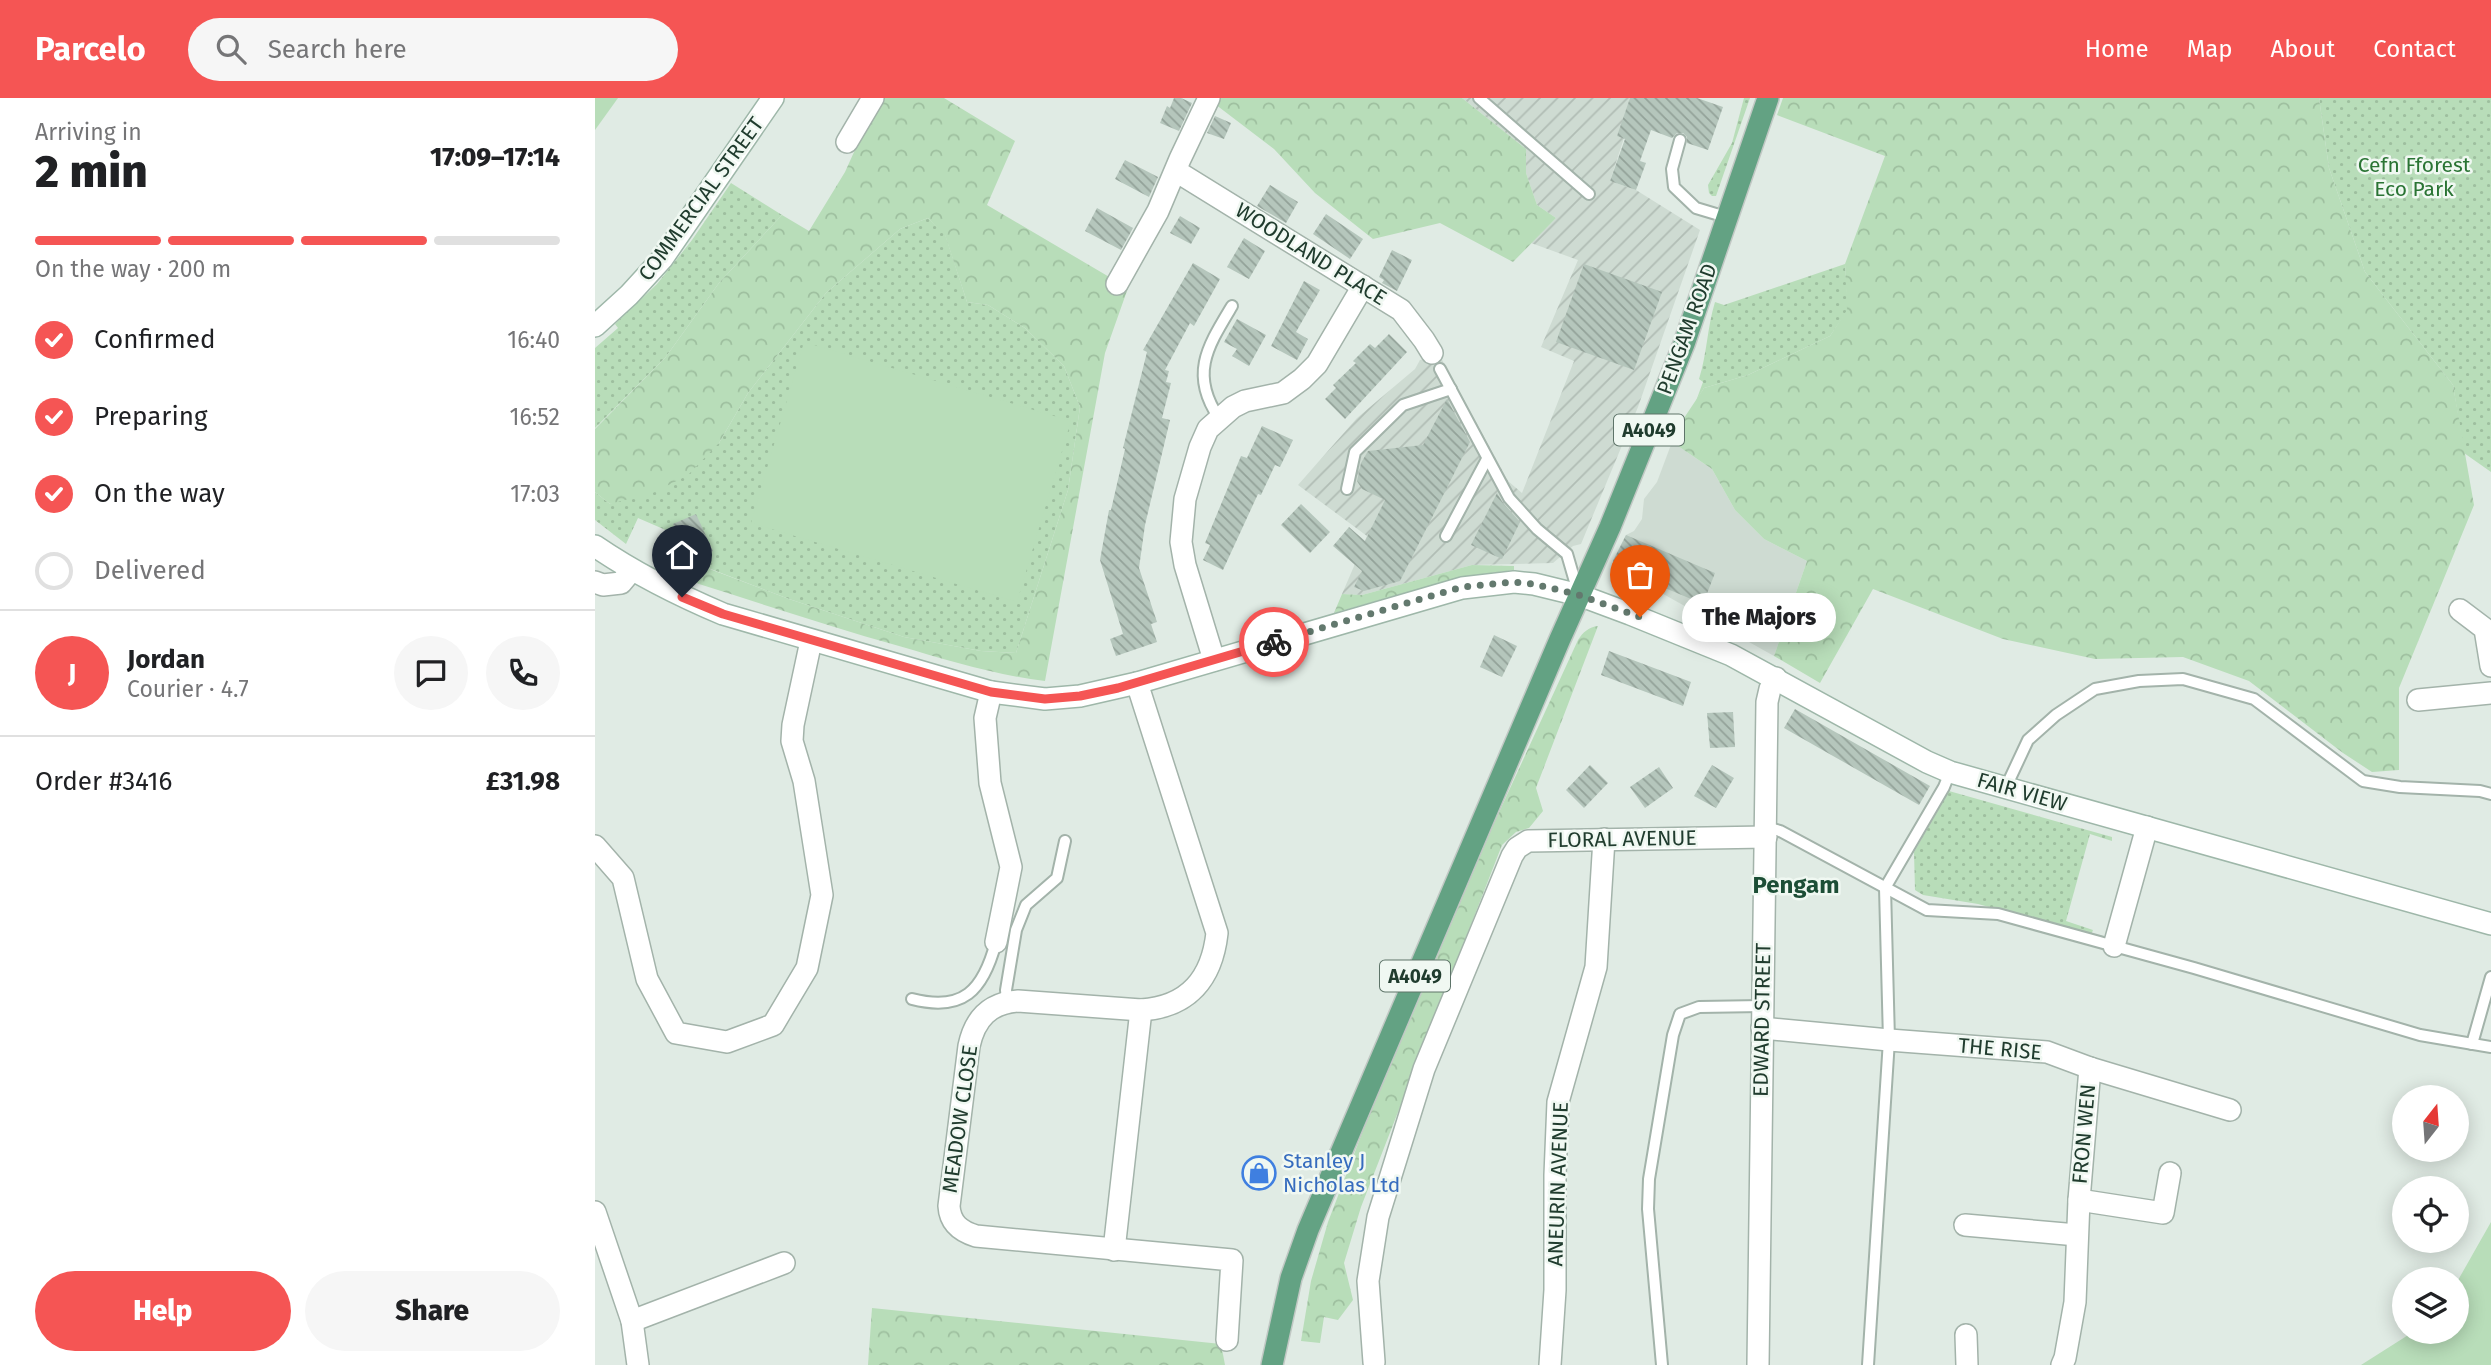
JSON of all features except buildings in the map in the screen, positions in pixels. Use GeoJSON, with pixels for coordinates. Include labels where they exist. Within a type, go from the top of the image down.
{"type":"FeatureCollection","features":[{"type":"Feature","properties":{"kind":"main road","name":"PENGAM ROAD"},"geometry":{"type":"LineString","coordinates":[[1579,595],[1610,527],[1683,344],[1768,98]]}},
{"type":"Feature","properties":{"kind":"main road","name":"A4049"},"geometry":{"type":"LineString","coordinates":[[1272,1365],[1291,1278],[1317,1207],[1579,595]]}},
{"type":"Feature","properties":{"kind":"street"},"geometry":{"type":"LineString","coordinates":[[847,142],[873,98]]}},
{"type":"Feature","properties":{"kind":"street"},"geometry":{"type":"LineString","coordinates":[[1117,284],[1158,211],[1209,98]]}},
{"type":"Feature","properties":{"kind":"street","name":"COMMERCIAL STREET"},"geometry":{"type":"LineString","coordinates":[[595,326],[629,295],[662,259],[772,99]]}},
{"type":"Feature","properties":{"kind":"street","name":"WOODLAND PLACE"},"geometry":{"type":"LineString","coordinates":[[1176,171],[1401,310],[1436,361]]}},
{"type":"Feature","properties":{"kind":"street"},"geometry":{"type":"LineString","coordinates":[[1214,660],[1185,565],[1182,523],[1185,499],[1200,447],[1208,429],[1219,418],[1245,401],[1283,393],[1303,379],[1317,364],[1363,286]]}},
{"type":"Feature","properties":{"kind":"street","name":"FAIR VIEW"},"geometry":{"type":"LineString","coordinates":[[595,546],[631,571],[723,614],[991,692],[1045,699],[1080,696],[1137,683],[1462,587],[1514,582],[1534,584],[1579,595],[1690,637],[1776,678],[1927,762],[1950,772],[2491,924]]}},
{"type":"Feature","properties":{"kind":"street"},"geometry":{"type":"LineString","coordinates":[[595,582],[603,585],[621,583],[631,571]]}},
{"type":"Feature","properties":{"kind":"street"},"geometry":{"type":"LineString","coordinates":[[2460,610],[2485,629],[2491,666]]}},
{"type":"Feature","properties":{"kind":"street"},"geometry":{"type":"LineString","coordinates":[[595,846],[623,878],[647,979],[676,1033],[727,1042],[773,1025],[807,968],[822,895],[804,781],[792,741],[811,641]]}},
{"type":"Feature","properties":{"kind":"street","name":"EDWARD STREET"},"geometry":{"type":"LineString","coordinates":[[1758,1365],[1767,702],[1776,678]]}},
{"type":"Feature","properties":{"kind":"street"},"geometry":{"type":"LineString","coordinates":[[1007,1002],[1141,1010],[1169,1004],[1195,989],[1211,964],[1217,933],[1137,683]]}},
{"type":"Feature","properties":{"kind":"street"},"geometry":{"type":"LineString","coordinates":[[991,692],[985,718],[990,783],[1011,867],[996,942]]}},
{"type":"Feature","properties":{"kind":"street"},"geometry":{"type":"LineString","coordinates":[[2418,700],[2491,693]]}},
{"type":"Feature","properties":{"kind":"street"},"geometry":{"type":"LineString","coordinates":[[2114,946],[2147,827]]}},
{"type":"Feature","properties":{"kind":"street","name":"FLORAL AVENUE"},"geometry":{"type":"LineString","coordinates":[[1374,1362],[1368,1281],[1378,1217],[1424,1069],[1517,848],[1528,841],[1766,832]]}},
{"type":"Feature","properties":{"kind":"street","name":"ANEURIN AVENUE"},"geometry":{"type":"LineString","coordinates":[[1549,1365],[1555,1290],[1558,1102],[1596,967],[1604,839]]}},
{"type":"Feature","properties":{"kind":"street","name":"MEADOW CLOSE"},"geometry":{"type":"LineString","coordinates":[[1007,1002],[984,1013],[972,1034],[950,1215],[959,1228],[976,1236],[1232,1260],[1227,1340]]}},
{"type":"Feature","properties":{"kind":"street"},"geometry":{"type":"LineString","coordinates":[[1114,1250],[1141,1010]]}},
{"type":"Feature","properties":{"kind":"street","name":"THE RISE"},"geometry":{"type":"LineString","coordinates":[[1762,1017],[1889,1040],[2047,1052],[2090,1068],[2229,1110]]}},
{"type":"Feature","properties":{"kind":"street","name":"FRON WEN"},"geometry":{"type":"LineString","coordinates":[[2062,1365],[2075,1302],[2078,1199],[2090,1068]]}},
{"type":"Feature","properties":{"kind":"street","name":"FRON WEN"},"geometry":{"type":"LineString","coordinates":[[2078,1199],[2163,1213],[2170,1173]]}},
{"type":"Feature","properties":{"kind":"street"},"geometry":{"type":"LineString","coordinates":[[595,1212],[632,1321],[638,1365]]}},
{"type":"Feature","properties":{"kind":"street"},"geometry":{"type":"LineString","coordinates":[[1965,1225],[2077,1235]]}},
{"type":"Feature","properties":{"kind":"street"},"geometry":{"type":"LineString","coordinates":[[632,1321],[784,1263]]}},
{"type":"Feature","properties":{"kind":"street"},"geometry":{"type":"LineString","coordinates":[[1966,1335],[1967,1365]]}},
{"type":"Feature","properties":{"kind":"lane"},"geometry":{"type":"LineString","coordinates":[[1479,98],[1589,194]]}},
{"type":"Feature","properties":{"kind":"lane"},"geometry":{"type":"LineString","coordinates":[[1680,140],[1672,169],[1674,187],[1696,208],[1726,217]]}},
{"type":"Feature","properties":{"kind":"lane"},"geometry":{"type":"LineString","coordinates":[[1219,418],[1210,403],[1204,383],[1203,362],[1207,348],[1232,306]]}},
{"type":"Feature","properties":{"kind":"lane","name":"WOODLAND PLACE"},"geometry":{"type":"LineString","coordinates":[[1436,361],[1509,498],[1537,529],[1567,554],[1579,595]]}},
{"type":"Feature","properties":{"kind":"lane"},"geometry":{"type":"LineString","coordinates":[[1347,489],[1355,452],[1403,405],[1451,389]]}},
{"type":"Feature","properties":{"kind":"lane"},"geometry":{"type":"LineString","coordinates":[[1446,536],[1487,459]]}},
{"type":"Feature","properties":{"kind":"lane"},"geometry":{"type":"LineString","coordinates":[[2006,787],[2028,740],[2056,715],[2095,689],[2139,681],[2183,679],[2255,699],[2363,781],[2400,787],[2480,791],[2491,794]]}},
{"type":"Feature","properties":{"kind":"lane"},"geometry":{"type":"LineString","coordinates":[[1868,1365],[1889,1040],[1885,888],[1950,772]]}},
{"type":"Feature","properties":{"kind":"lane"},"geometry":{"type":"LineString","coordinates":[[1766,832],[1780,831],[1927,909],[1998,914],[2420,1035],[2491,1047]]}},
{"type":"Feature","properties":{"kind":"lane"},"geometry":{"type":"LineString","coordinates":[[1007,1002],[1006,990],[1016,930],[1026,905],[1057,878],[1065,841]]}},
{"type":"Feature","properties":{"kind":"lane"},"geometry":{"type":"LineString","coordinates":[[912,999],[932,1004],[960,1000],[972,991],[983,975],[996,942]]}},
{"type":"Feature","properties":{"kind":"lane"},"geometry":{"type":"LineString","coordinates":[[2472,1044],[2491,977]]}},
{"type":"Feature","properties":{"kind":"lane"},"geometry":{"type":"LineString","coordinates":[[1662,1365],[1648,1209],[1673,1035],[1680,1014],[1699,1007],[1762,1017]]}},
{"type":"Feature","properties":{"kind":"shaded area"},"geometry":{"type":"Polygon","coordinates":[[[1462,98],[1630,98],[1624,138],[1610,181],[1636,190],[1700,230],[1638,407],[1581,544],[1573,546],[1553,563],[1472,565],[1362,595],[1342,594],[1367,536],[1298,485],[1357,418],[1415,369],[1420,360],[1440,356],[1508,481],[1522,493],[1574,361],[1541,347],[1578,260],[1531,243],[1556,218],[1537,205],[1526,173],[1526,149],[1462,98]]]}},
{"type":"Feature","properties":{"kind":"shaded area"},"geometry":{"type":"Polygon","coordinates":[[[1672,442],[1712,469],[1735,510],[1764,539],[1807,561],[1774,656],[1615,567],[1613,561],[1626,535],[1634,531],[1642,519],[1644,499],[1657,482],[1672,442]]]}},
{"type":"Feature","properties":{"kind":"green space"},"geometry":{"type":"Polygon","coordinates":[[[595,98],[618,98],[595,130],[595,98]]]}},
{"type":"Feature","properties":{"kind":"green space"},"geometry":{"type":"Polygon","coordinates":[[[882,98],[944,98],[1015,141],[987,205],[1128,288],[1105,353],[1045,681],[953,662],[699,584],[707,568],[789,599],[904,637],[981,651],[1016,653],[1068,490],[1080,407],[1064,366],[1025,328],[988,305],[967,302],[945,235],[928,218],[900,229],[826,293],[748,393],[719,443],[688,475],[655,492],[610,504],[595,492],[595,429],[665,358],[719,283],[782,215],[809,231],[845,172],[868,121],[882,98]]]}},
{"type":"Feature","properties":{"kind":"green space"},"geometry":{"type":"Polygon","coordinates":[[[1207,98],[1462,98],[1526,149],[1526,173],[1537,205],[1556,218],[1513,262],[1440,223],[1373,239],[1315,193],[1274,149],[1207,98]]]}},
{"type":"Feature","properties":{"kind":"green space"},"geometry":{"type":"Polygon","coordinates":[[[1744,98],[1750,98],[1716,196],[1712,196],[1708,185],[1732,143],[1744,98]]]}},
{"type":"Feature","properties":{"kind":"green space"},"geometry":{"type":"Polygon","coordinates":[[[1783,98],[2319,98],[2329,168],[2365,272],[2453,385],[2474,505],[2399,688],[2399,770],[2372,772],[2249,681],[2183,657],[2095,659],[2003,639],[1873,589],[1820,683],[1774,656],[1807,561],[1764,539],[1735,510],[1712,469],[1672,442],[1676,430],[1704,388],[1748,375],[1830,336],[1847,310],[1845,264],[1885,156],[1777,115],[1783,98]]]}},
{"type":"Feature","properties":{"kind":"green space","name":"Cefn Fforest Eco Park"},"geometry":{"type":"Polygon","coordinates":[[[2319,98],[2491,98],[2491,472],[2464,453],[2453,385],[2365,272],[2329,168],[2319,98]]]}},
{"type":"Feature","properties":{"kind":"green space"},"geometry":{"type":"Polygon","coordinates":[[[731,183],[782,215],[719,283],[665,358],[595,428],[595,348],[618,328],[615,324],[657,284],[692,240],[731,183]]]}},
{"type":"Feature","properties":{"kind":"green space"},"geometry":{"type":"Polygon","coordinates":[[[928,218],[945,234],[967,302],[988,305],[1025,328],[1064,366],[1080,407],[1068,490],[1016,653],[981,651],[904,637],[789,599],[708,568],[699,584],[656,564],[668,531],[638,518],[626,544],[595,520],[595,492],[610,504],[719,443],[748,393],[826,293],[900,229],[928,218]]]}},
{"type":"Feature","properties":{"kind":"green space"},"geometry":{"type":"Polygon","coordinates":[[[1845,264],[1848,310],[1830,336],[1748,375],[1704,388],[1696,401],[1703,382],[1699,379],[1715,302],[1724,305],[1845,264]]]}},
{"type":"Feature","properties":{"kind":"green space"},"geometry":{"type":"Polygon","coordinates":[[[804,342],[1071,421],[1017,602],[751,523],[804,342]]]}},
{"type":"Feature","properties":{"kind":"green space"},"geometry":{"type":"Polygon","coordinates":[[[1472,565],[1514,566],[1514,570],[1460,577],[1334,613],[1342,594],[1362,595],[1472,565]]]}},
{"type":"Feature","properties":{"kind":"green space"},"geometry":{"type":"Polygon","coordinates":[[[1598,626],[1536,788],[1543,811],[1529,828],[1516,832],[1502,845],[1361,1207],[1344,1263],[1353,1300],[1338,1320],[1324,1317],[1320,1343],[1301,1341],[1311,1281],[1328,1222],[1364,1128],[1495,821],[1578,640],[1587,630],[1598,626]]]}},
{"type":"Feature","properties":{"kind":"green space"},"geometry":{"type":"Polygon","coordinates":[[[1949,791],[2112,837],[2112,841],[2090,834],[2066,921],[2093,930],[2091,935],[1978,904],[1923,895],[1915,890],[1914,852],[1949,791]]]}},
{"type":"Feature","properties":{"kind":"green space"},"geometry":{"type":"Polygon","coordinates":[[[2491,1222],[2491,1365],[2361,1365],[2394,1344],[2469,1344],[2469,1267],[2466,1267],[2491,1222]]]}},
{"type":"Feature","properties":{"kind":"green space"},"geometry":{"type":"Polygon","coordinates":[[[872,1308],[1221,1344],[1225,1365],[868,1365],[872,1308]]]}},
{"type":"Feature","properties":{"kind":"way so far"},"geometry":{"type":"LineString","coordinates":[[1274,642],[1462,587],[1514,582],[1579,595],[1640,617]]}},
{"type":"Feature","properties":{"kind":"place","name":"The Majors"},"geometry":{"type":"Point","coordinates":[1640,617]}},
{"type":"Feature","properties":{"kind":"place","name":"Stanley J Nicholas Ltd"},"geometry":{"type":"Point","coordinates":[1259,1173]}},
{"type":"Feature","properties":{"kind":"district","name":"Pengam"},"geometry":{"type":"Point","coordinates":[1796,885]}},
{"type":"Feature","properties":{"kind":"route"},"geometry":{"type":"LineString","coordinates":[[682,597],[723,614],[811,641],[991,692],[1018,697],[1045,699],[1080,696],[1118,688],[1274,642]]}}]}
